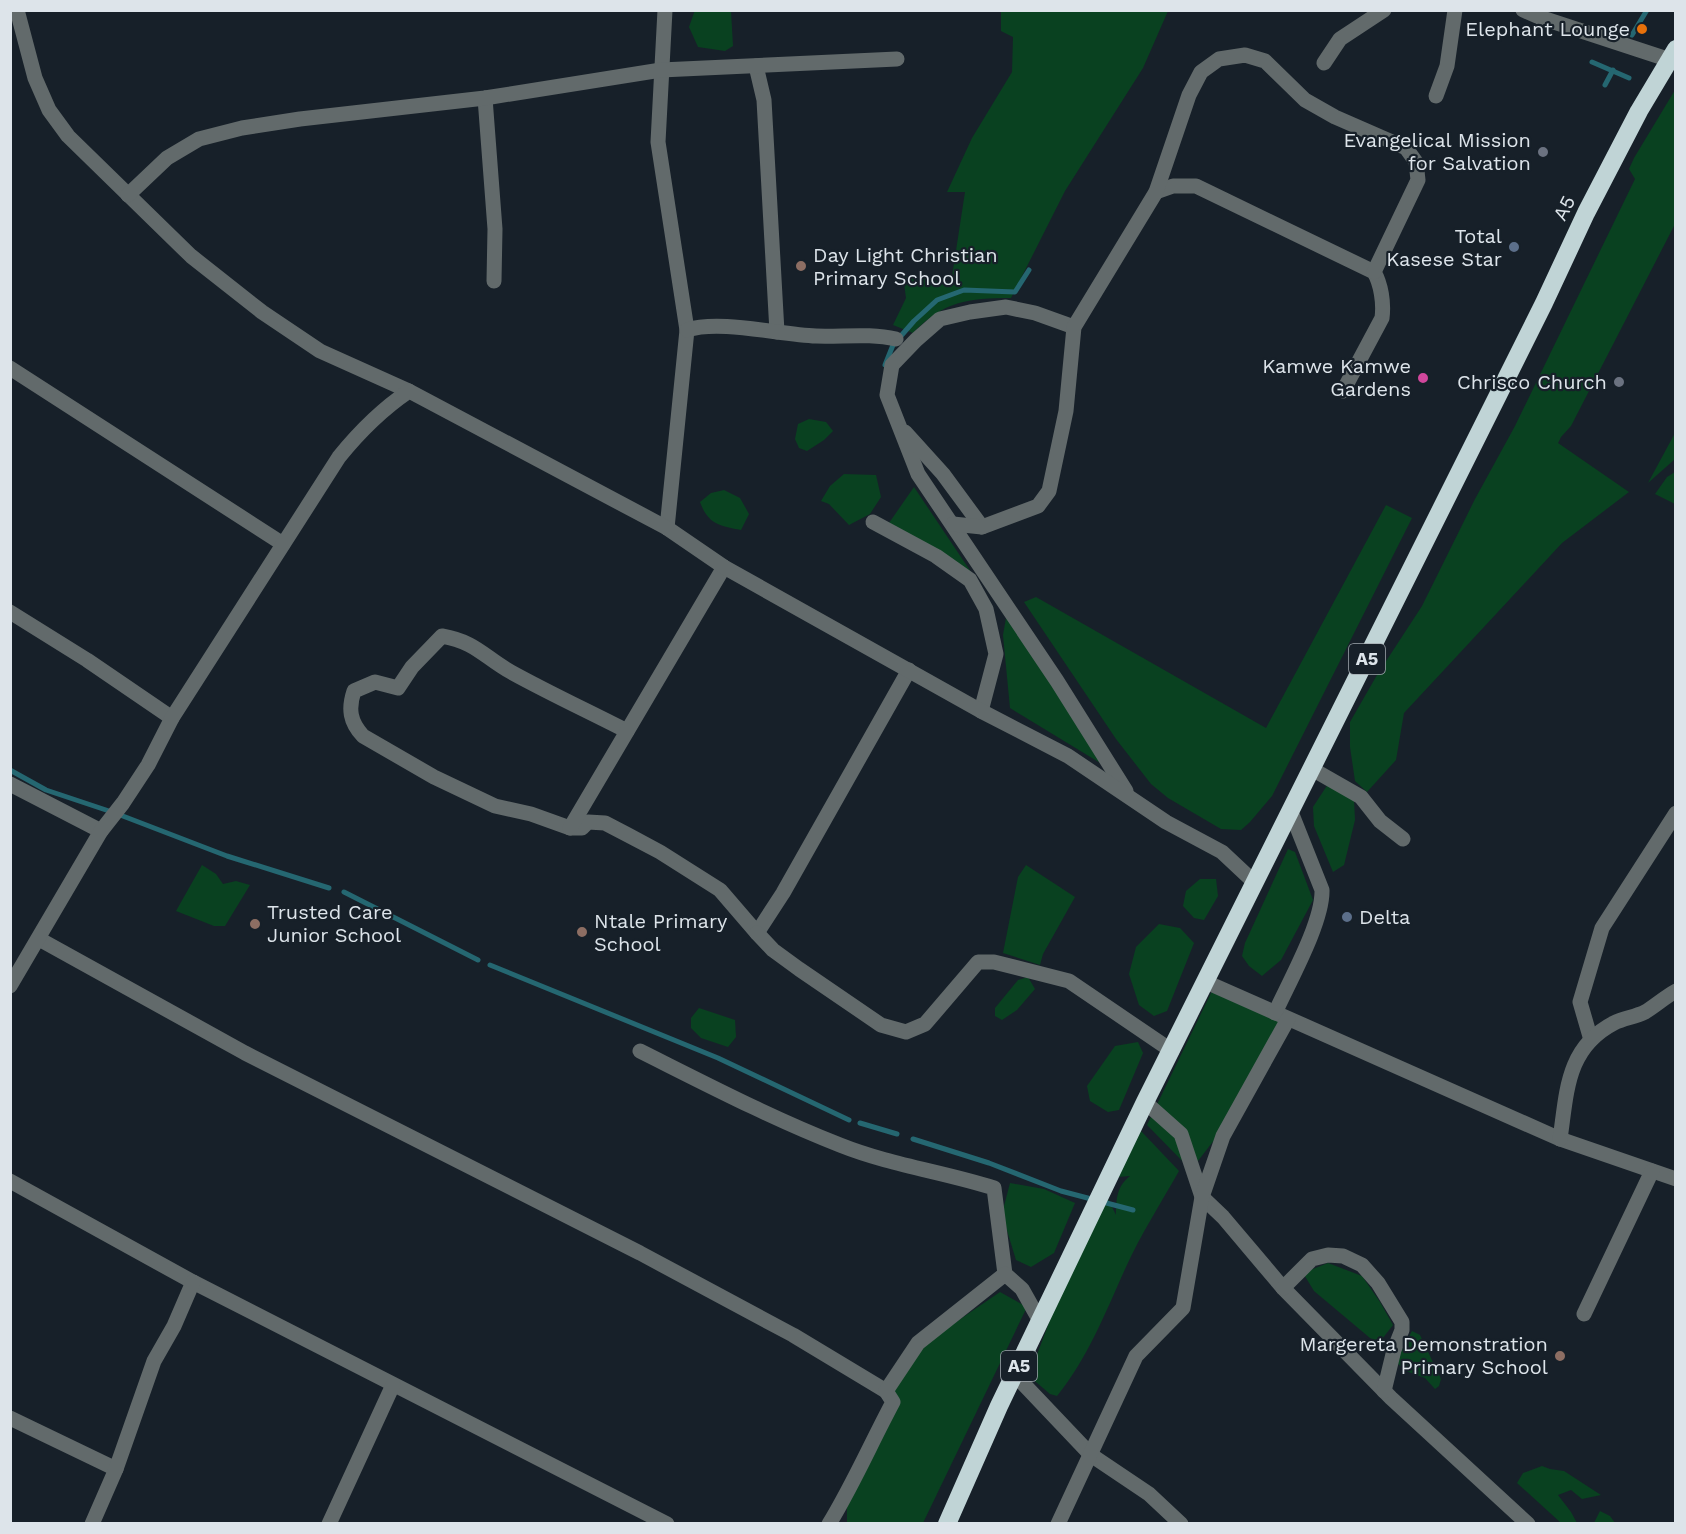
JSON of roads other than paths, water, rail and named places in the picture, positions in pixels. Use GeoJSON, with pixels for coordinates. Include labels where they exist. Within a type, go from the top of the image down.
{"type":"FeatureCollection","features":[{"type":"Feature","properties":{"kind":"highway","name":"A5"},"geometry":{"type":"LineString","coordinates":[[947,1524],[999,1406],[1145,1102],[1539,314],[1586,213],[1639,111],[1673,54]]}},
{"type":"Feature","properties":{"kind":"street"},"geometry":{"type":"LineString","coordinates":[[16,10],[35,78],[49,110],[68,136],[191,256],[262,312],[321,351],[410,391],[667,528],[724,567],[981,711],[1068,756],[1166,822],[1222,852],[1254,882]]}},
{"type":"Feature","properties":{"kind":"street"},"geometry":{"type":"LineString","coordinates":[[665,10],[658,142],[687,330],[667,528]]}},
{"type":"Feature","properties":{"kind":"street"},"geometry":{"type":"LineString","coordinates":[[1324,63],[1340,39],[1384,10]]}},
{"type":"Feature","properties":{"kind":"street"},"geometry":{"type":"LineString","coordinates":[[1436,96],[1447,66],[1455,10]]}},
{"type":"Feature","properties":{"kind":"street"},"geometry":{"type":"LineString","coordinates":[[1523,10],[1539,18],[1673,54]]}},
{"type":"Feature","properties":{"kind":"street"},"geometry":{"type":"LineString","coordinates":[[953,524],[982,527],[1038,506],[1049,490],[1066,411],[1074,327],[1156,192],[1189,95],[1201,72],[1219,59],[1245,55],[1265,61],[1305,100],[1335,117],[1406,147],[1416,162],[1418,180],[1374,272]]}},
{"type":"Feature","properties":{"kind":"street"},"geometry":{"type":"LineString","coordinates":[[128,195],[167,158],[199,139],[242,128],[300,119],[485,98],[661,70],[897,59]]}},
{"type":"Feature","properties":{"kind":"street"},"geometry":{"type":"LineString","coordinates":[[756,66],[764,100],[777,332]]}},
{"type":"Feature","properties":{"kind":"street"},"geometry":{"type":"LineString","coordinates":[[485,98],[495,229],[494,281]]}},
{"type":"Feature","properties":{"kind":"street"},"geometry":{"type":"LineString","coordinates":[[1156,192],[1173,186],[1196,186],[1374,272],[1378,279],[1383,307],[1382,318],[1342,391]]}},
{"type":"Feature","properties":{"kind":"street"},"geometry":{"type":"LineString","coordinates":[[1074,327],[1035,313],[1006,307],[970,312],[940,320],[916,340],[892,365],[887,395],[918,474],[1057,681],[1128,795]]}},
{"type":"Feature","properties":{"kind":"street"},"geometry":{"type":"LineString","coordinates":[[687,330],[699,326],[814,336],[896,339]]}},
{"type":"Feature","properties":{"kind":"street"},"geometry":{"type":"LineString","coordinates":[[10,368],[283,544]]}},
{"type":"Feature","properties":{"kind":"street"},"geometry":{"type":"LineString","coordinates":[[10,986],[101,831],[148,765],[172,718],[339,457],[351,441],[384,408],[410,391]]}},
{"type":"Feature","properties":{"kind":"street"},"geometry":{"type":"LineString","coordinates":[[899,425],[943,474],[982,527]]}},
{"type":"Feature","properties":{"kind":"street"},"geometry":{"type":"LineString","coordinates":[[873,522],[936,556],[970,580],[986,609],[996,654],[981,711]]}},
{"type":"Feature","properties":{"kind":"street"},"geometry":{"type":"LineString","coordinates":[[570,828],[724,567]]}},
{"type":"Feature","properties":{"kind":"street"},"geometry":{"type":"LineString","coordinates":[[10,612],[87,660],[172,718]]}},
{"type":"Feature","properties":{"kind":"street"},"geometry":{"type":"LineString","coordinates":[[627,731],[509,671],[460,639],[442,636],[412,668],[398,687],[375,682],[354,691],[350,712],[355,727],[363,736],[434,777],[495,806],[531,814],[570,828],[582,828],[588,822],[605,823],[660,852],[720,890],[773,950],[881,1025],[906,1032],[925,1024],[978,962],[994,962],[1069,981],[1172,1051]]}},
{"type":"Feature","properties":{"kind":"street"},"geometry":{"type":"LineString","coordinates":[[757,933],[783,894],[909,670]]}},
{"type":"Feature","properties":{"kind":"street"},"geometry":{"type":"LineString","coordinates":[[1312,769],[1361,797],[1380,821],[1403,839]]}},
{"type":"Feature","properties":{"kind":"street"},"geometry":{"type":"LineString","coordinates":[[10,784],[101,831]]}},
{"type":"Feature","properties":{"kind":"street"},"geometry":{"type":"LineString","coordinates":[[1058,1524],[1136,1356],[1183,1308],[1202,1197],[1223,1136],[1282,1016],[1312,931],[1322,899],[1322,890],[1291,812]]}},
{"type":"Feature","properties":{"kind":"street"},"geometry":{"type":"LineString","coordinates":[[1591,1040],[1580,1002],[1602,928],[1676,813]]}},
{"type":"Feature","properties":{"kind":"street"},"geometry":{"type":"LineString","coordinates":[[39,939],[245,1053],[640,1253],[793,1335],[886,1391],[892,1402],[858,1468],[850,1489],[829,1524]]}},
{"type":"Feature","properties":{"kind":"street"},"geometry":{"type":"LineString","coordinates":[[1206,982],[1560,1139],[1676,1179]]}},
{"type":"Feature","properties":{"kind":"street"},"geometry":{"type":"LineString","coordinates":[[1560,1139],[1569,1076],[1574,1062],[1591,1040],[1613,1024],[1643,1013],[1676,991]]}},
{"type":"Feature","properties":{"kind":"street"},"geometry":{"type":"LineString","coordinates":[[640,1052],[751,1106],[841,1145],[923,1171],[994,1188],[1005,1274],[1022,1289],[1040,1321]]}},
{"type":"Feature","properties":{"kind":"street"},"geometry":{"type":"LineString","coordinates":[[1145,1102],[1181,1134],[1202,1197],[1223,1217],[1283,1287],[1384,1391],[1528,1524]]}},
{"type":"Feature","properties":{"kind":"street"},"geometry":{"type":"LineString","coordinates":[[1584,1314],[1652,1171]]}},
{"type":"Feature","properties":{"kind":"street"},"geometry":{"type":"LineString","coordinates":[[10,1181],[193,1282],[667,1524]]}},
{"type":"Feature","properties":{"kind":"street"},"geometry":{"type":"LineString","coordinates":[[1283,1287],[1312,1259],[1328,1255],[1343,1256],[1362,1265],[1378,1283],[1401,1322],[1402,1330],[1394,1350],[1384,1391]]}},
{"type":"Feature","properties":{"kind":"street"},"geometry":{"type":"LineString","coordinates":[[886,1391],[918,1343],[1005,1274]]}},
{"type":"Feature","properties":{"kind":"street"},"geometry":{"type":"LineString","coordinates":[[92,1524],[117,1469],[154,1361],[174,1326],[193,1282]]}},
{"type":"Feature","properties":{"kind":"street"},"geometry":{"type":"LineString","coordinates":[[1015,1375],[1091,1455],[1149,1494],[1181,1524]]}},
{"type":"Feature","properties":{"kind":"street"},"geometry":{"type":"LineString","coordinates":[[329,1524],[393,1385]]}},
{"type":"Feature","properties":{"kind":"street"},"geometry":{"type":"LineString","coordinates":[[10,1418],[117,1469]]}},
{"type":"Feature","properties":{"kind":"waterway"},"geometry":{"type":"LineString","coordinates":[[1632,35],[1647,10]]}},
{"type":"Feature","properties":{"kind":"waterway"},"geometry":{"type":"LineString","coordinates":[[1592,62],[1629,78]]}},
{"type":"Feature","properties":{"kind":"waterway"},"geometry":{"type":"LineString","coordinates":[[1605,85],[1613,70]]}},
{"type":"Feature","properties":{"kind":"waterway"},"geometry":{"type":"LineString","coordinates":[[885,365],[893,345],[937,300],[964,290],[1015,292],[1029,270]]}},
{"type":"Feature","properties":{"kind":"waterway"},"geometry":{"type":"LineString","coordinates":[[10,770],[46,790],[115,813],[227,856],[329,888]]}},
{"type":"Feature","properties":{"kind":"waterway"},"geometry":{"type":"LineString","coordinates":[[344,892],[478,960]]}},
{"type":"Feature","properties":{"kind":"waterway"},"geometry":{"type":"LineString","coordinates":[[490,965],[718,1058],[849,1120]]}},
{"type":"Feature","properties":{"kind":"waterway"},"geometry":{"type":"LineString","coordinates":[[860,1123],[897,1134]]}},
{"type":"Feature","properties":{"kind":"waterway"},"geometry":{"type":"LineString","coordinates":[[913,1139],[989,1163],[1061,1191],[1133,1210]]}},
{"type":"Feature","properties":{"kind":"place","name":"Elephant Lounge"},"geometry":{"type":"Point","coordinates":[1642,29]}},
{"type":"Feature","properties":{"kind":"place","name":"Evangelical Mission for Salvation"},"geometry":{"type":"Point","coordinates":[1543,152]}},
{"type":"Feature","properties":{"kind":"place","name":"Total Kasese Star"},"geometry":{"type":"Point","coordinates":[1514,247]}},
{"type":"Feature","properties":{"kind":"place","name":"Day Light Christian Primary School"},"geometry":{"type":"Point","coordinates":[801,266]}},
{"type":"Feature","properties":{"kind":"place","name":"Kamwe Kamwe Gardens"},"geometry":{"type":"Point","coordinates":[1423,378]}},
{"type":"Feature","properties":{"kind":"place","name":"Chrisco Church"},"geometry":{"type":"Point","coordinates":[1619,382]}},
{"type":"Feature","properties":{"kind":"place","name":"Delta"},"geometry":{"type":"Point","coordinates":[1347,917]}},
{"type":"Feature","properties":{"kind":"place","name":"Trusted Care Junior School"},"geometry":{"type":"Point","coordinates":[255,924]}},
{"type":"Feature","properties":{"kind":"place","name":"Ntale Primary School"},"geometry":{"type":"Point","coordinates":[582,932]}},
{"type":"Feature","properties":{"kind":"place","name":"Margereta Demonstration Primary School"},"geometry":{"type":"Point","coordinates":[1560,1356]}}]}
